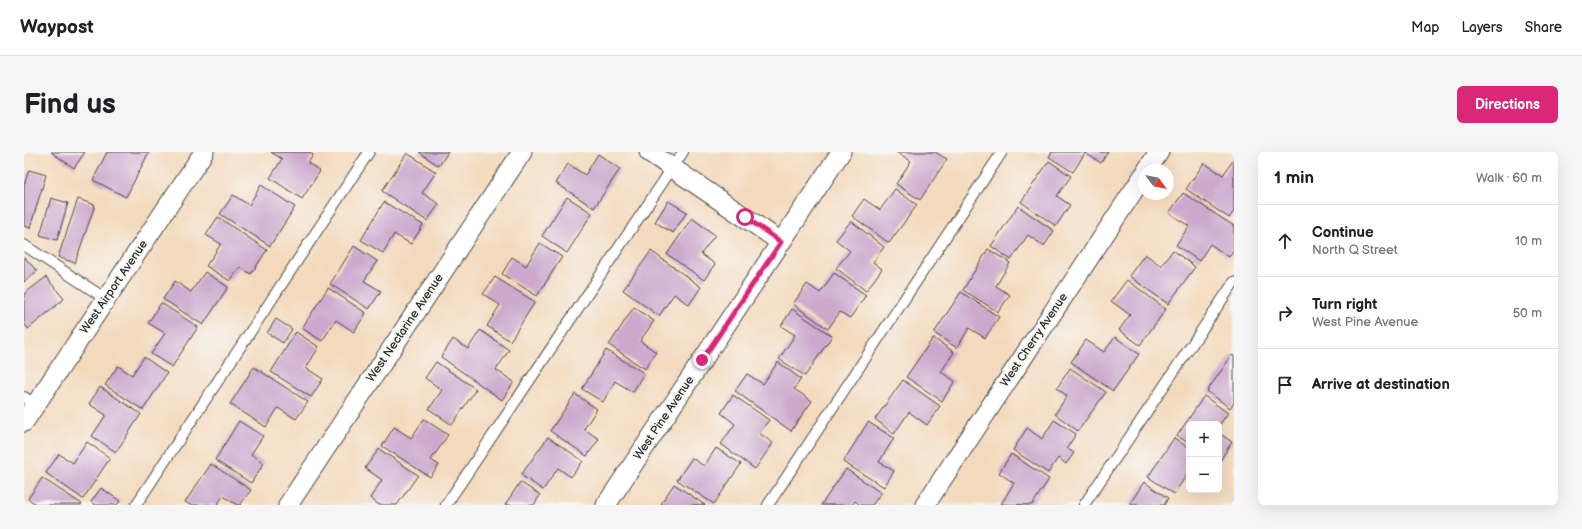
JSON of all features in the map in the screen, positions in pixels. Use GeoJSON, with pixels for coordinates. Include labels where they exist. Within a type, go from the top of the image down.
{"type":"FeatureCollection","features":[{"type":"Feature","properties":{"kind":"street","name":"West Airport Avenue"},"geometry":{"type":"LineString","coordinates":[[24,422],[30,401],[106,299],[204,152]]}},
{"type":"Feature","properties":{"kind":"street","name":"West Nectarine Avenue"},"geometry":{"type":"LineString","coordinates":[[288,505],[522,152]]}},
{"type":"Feature","properties":{"kind":"street"},"geometry":{"type":"LineString","coordinates":[[648,152],[781,242]]}},
{"type":"Feature","properties":{"kind":"street","name":"West Pine Avenue"},"geometry":{"type":"LineString","coordinates":[[606,505],[841,152]]}},
{"type":"Feature","properties":{"kind":"street"},"geometry":{"type":"LineString","coordinates":[[1151,164],[1159,152]]}},
{"type":"Feature","properties":{"kind":"street","name":"West Cherry Avenue"},"geometry":{"type":"LineString","coordinates":[[924,505],[1138,184]]}},
{"type":"Feature","properties":{"kind":"lane"},"geometry":{"type":"LineString","coordinates":[[136,505],[369,152]]}},
{"type":"Feature","properties":{"kind":"lane"},"geometry":{"type":"LineString","coordinates":[[446,505],[683,152]]}},
{"type":"Feature","properties":{"kind":"lane"},"geometry":{"type":"LineString","coordinates":[[768,505],[1002,152]]}},
{"type":"Feature","properties":{"kind":"lane"},"geometry":{"type":"LineString","coordinates":[[24,246],[106,299]]}},
{"type":"Feature","properties":{"kind":"lane"},"geometry":{"type":"LineString","coordinates":[[1084,505],[1234,282]]}},
{"type":"Feature","properties":{"kind":"building"},"geometry":{"type":"Polygon","coordinates":[[[51,152],[85,152],[74,168],[51,152]]]}},
{"type":"Feature","properties":{"kind":"building"},"geometry":{"type":"Polygon","coordinates":[[[107,152],[149,152],[126,197],[93,180],[107,152]]]}},
{"type":"Feature","properties":{"kind":"building"},"geometry":{"type":"Polygon","coordinates":[[[271,152],[309,152],[313,155],[308,163],[320,171],[302,199],[270,178],[282,159],[271,152]]]}},
{"type":"Feature","properties":{"kind":"building"},"geometry":{"type":"Polygon","coordinates":[[[419,152],[448,152],[439,166],[419,152]]]}},
{"type":"Feature","properties":{"kind":"building"},"geometry":{"type":"Polygon","coordinates":[[[896,152],[935,152],[947,159],[920,200],[896,184],[911,161],[896,152]]]}},
{"type":"Feature","properties":{"kind":"building"},"geometry":{"type":"Polygon","coordinates":[[[1052,152],[1108,152],[1101,163],[1085,153],[1073,172],[1049,157],[1052,152]]]}},
{"type":"Feature","properties":{"kind":"building"},"geometry":{"type":"Polygon","coordinates":[[[407,153],[436,172],[422,193],[439,204],[427,221],[382,191],[407,153]]]}},
{"type":"Feature","properties":{"kind":"building"},"geometry":{"type":"Polygon","coordinates":[[[598,154],[620,169],[594,208],[556,183],[568,164],[585,175],[598,154]]]}},
{"type":"Feature","properties":{"kind":"building"},"geometry":{"type":"Polygon","coordinates":[[[1234,159],[1234,211],[1229,218],[1186,189],[1204,163],[1223,175],[1234,159]]]}},
{"type":"Feature","properties":{"kind":"building"},"geometry":{"type":"Polygon","coordinates":[[[1049,161],[1071,176],[1057,196],[1070,205],[1056,226],[1021,202],[1049,161]]]}},
{"type":"Feature","properties":{"kind":"building"},"geometry":{"type":"Polygon","coordinates":[[[29,170],[46,175],[30,228],[24,226],[24,185],[29,170]]]}},
{"type":"Feature","properties":{"kind":"building"},"geometry":{"type":"Polygon","coordinates":[[[261,185],[295,207],[270,246],[220,214],[233,195],[249,205],[261,185]]]}},
{"type":"Feature","properties":{"kind":"building"},"geometry":{"type":"Polygon","coordinates":[[[895,189],[917,205],[889,243],[852,216],[864,199],[880,210],[895,189]]]}},
{"type":"Feature","properties":{"kind":"building"},"geometry":{"type":"Polygon","coordinates":[[[1183,193],[1234,226],[1234,249],[1229,257],[1210,244],[1199,261],[1176,245],[1189,226],[1169,213],[1183,193]]]}},
{"type":"Feature","properties":{"kind":"building"},"geometry":{"type":"Polygon","coordinates":[[[567,197],[592,213],[567,253],[542,236],[567,197]]]}},
{"type":"Feature","properties":{"kind":"building"},"geometry":{"type":"Polygon","coordinates":[[[51,198],[68,203],[57,240],[40,235],[51,198]]]}},
{"type":"Feature","properties":{"kind":"building"},"geometry":{"type":"Polygon","coordinates":[[[78,199],[95,205],[75,263],[58,257],[78,199]]]}},
{"type":"Feature","properties":{"kind":"building"},"geometry":{"type":"Polygon","coordinates":[[[668,201],[687,212],[673,233],[655,222],[668,201]]]}},
{"type":"Feature","properties":{"kind":"building"},"geometry":{"type":"Polygon","coordinates":[[[384,202],[423,225],[411,244],[394,234],[383,253],[361,240],[384,202]]]}},
{"type":"Feature","properties":{"kind":"building"},"geometry":{"type":"Polygon","coordinates":[[[1018,206],[1054,231],[1044,246],[1028,235],[1011,260],[991,246],[1018,206]]]}},
{"type":"Feature","properties":{"kind":"building"},"geometry":{"type":"Polygon","coordinates":[[[218,217],[267,250],[251,274],[240,267],[230,281],[206,266],[221,244],[206,235],[218,217]]]}},
{"type":"Feature","properties":{"kind":"building"},"geometry":{"type":"Polygon","coordinates":[[[692,218],[715,235],[701,254],[715,264],[704,280],[667,254],[692,218]]]}},
{"type":"Feature","properties":{"kind":"building"},"geometry":{"type":"Polygon","coordinates":[[[851,221],[884,247],[873,262],[882,269],[866,291],[836,268],[850,251],[836,240],[851,221]]]}},
{"type":"Feature","properties":{"kind":"building"},"geometry":{"type":"Polygon","coordinates":[[[540,243],[562,257],[537,296],[502,274],[512,257],[526,266],[540,243]]]}},
{"type":"Feature","properties":{"kind":"building"},"geometry":{"type":"Polygon","coordinates":[[[354,246],[377,261],[364,281],[381,291],[369,309],[330,284],[354,246]]]}},
{"type":"Feature","properties":{"kind":"building"},"geometry":{"type":"Polygon","coordinates":[[[988,249],[1010,263],[996,286],[1010,295],[998,312],[963,290],[988,249]]]}},
{"type":"Feature","properties":{"kind":"building"},"geometry":{"type":"Polygon","coordinates":[[[1173,250],[1195,267],[1168,304],[1129,276],[1145,254],[1161,266],[1173,250]]]}},
{"type":"Feature","properties":{"kind":"building"},"geometry":{"type":"Polygon","coordinates":[[[651,251],[701,287],[689,305],[674,294],[659,316],[623,290],[651,251]]]}},
{"type":"Feature","properties":{"kind":"building"},"geometry":{"type":"Polygon","coordinates":[[[24,257],[37,271],[24,282],[24,257]]]}},
{"type":"Feature","properties":{"kind":"building"},"geometry":{"type":"Polygon","coordinates":[[[205,272],[228,287],[203,325],[163,299],[175,281],[191,292],[205,272]]]}},
{"type":"Feature","properties":{"kind":"building"},"geometry":{"type":"Polygon","coordinates":[[[834,273],[866,295],[850,318],[840,312],[828,329],[793,304],[807,284],[820,293],[834,273]]]}},
{"type":"Feature","properties":{"kind":"building"},"geometry":{"type":"Polygon","coordinates":[[[46,277],[64,299],[28,329],[24,323],[24,294],[46,277]]]}},
{"type":"Feature","properties":{"kind":"building"},"geometry":{"type":"Polygon","coordinates":[[[495,277],[535,302],[510,341],[487,326],[500,305],[483,294],[495,277]]]}},
{"type":"Feature","properties":{"kind":"building"},"geometry":{"type":"Polygon","coordinates":[[[1127,280],[1166,309],[1140,345],[1119,330],[1130,315],[1111,301],[1127,280]]]}},
{"type":"Feature","properties":{"kind":"building"},"geometry":{"type":"Polygon","coordinates":[[[328,288],[366,313],[354,332],[336,320],[322,341],[302,328],[328,288]]]}},
{"type":"Feature","properties":{"kind":"building"},"geometry":{"type":"Polygon","coordinates":[[[961,292],[999,317],[985,338],[969,328],[957,348],[934,333],[961,292]]]}},
{"type":"Feature","properties":{"kind":"building"},"geometry":{"type":"Polygon","coordinates":[[[161,303],[198,327],[172,367],[151,354],[165,333],[148,323],[161,303]]]}},
{"type":"Feature","properties":{"kind":"building"},"geometry":{"type":"Polygon","coordinates":[[[634,307],[654,321],[640,341],[656,352],[645,369],[609,345],[634,307]]]}},
{"type":"Feature","properties":{"kind":"building"},"geometry":{"type":"Polygon","coordinates":[[[792,309],[832,336],[805,376],[779,359],[795,335],[781,326],[792,309]]]}},
{"type":"Feature","properties":{"kind":"building"},"geometry":{"type":"Polygon","coordinates":[[[276,319],[292,329],[283,343],[267,333],[276,319]]]}},
{"type":"Feature","properties":{"kind":"building"},"geometry":{"type":"Polygon","coordinates":[[[480,330],[509,350],[496,370],[514,382],[502,400],[441,357],[453,339],[468,349],[480,330]]]}},
{"type":"Feature","properties":{"kind":"building"},"geometry":{"type":"Polygon","coordinates":[[[296,332],[319,347],[306,368],[323,379],[311,397],[271,372],[296,332]]]}},
{"type":"Feature","properties":{"kind":"building"},"geometry":{"type":"Polygon","coordinates":[[[1115,337],[1139,354],[1113,391],[1071,362],[1086,340],[1104,352],[1115,337]]]}},
{"type":"Feature","properties":{"kind":"building"},"geometry":{"type":"Polygon","coordinates":[[[933,338],[954,352],[941,372],[955,381],[942,401],[906,377],[933,338]]]}},
{"type":"Feature","properties":{"kind":"building"},"geometry":{"type":"Polygon","coordinates":[[[606,350],[644,373],[633,392],[615,381],[603,402],[582,389],[606,350]]]}},
{"type":"Feature","properties":{"kind":"building"},"geometry":{"type":"Polygon","coordinates":[[[1232,355],[1234,356],[1234,403],[1230,408],[1207,391],[1232,355]]]}},
{"type":"Feature","properties":{"kind":"building"},"geometry":{"type":"Polygon","coordinates":[[[144,357],[167,373],[143,410],[105,385],[118,366],[132,375],[144,357]]]}},
{"type":"Feature","properties":{"kind":"building"},"geometry":{"type":"Polygon","coordinates":[[[436,362],[476,389],[452,425],[429,409],[442,390],[425,378],[436,362]]]}},
{"type":"Feature","properties":{"kind":"building"},"geometry":{"type":"Polygon","coordinates":[[[778,362],[801,379],[794,389],[812,401],[791,431],[735,391],[747,374],[763,384],[778,362]]]}},
{"type":"Feature","properties":{"kind":"building"},"geometry":{"type":"Polygon","coordinates":[[[254,367],[308,402],[296,419],[278,408],[266,427],[230,404],[254,367]]]}},
{"type":"Feature","properties":{"kind":"building"},"geometry":{"type":"Polygon","coordinates":[[[1070,368],[1106,392],[1078,431],[1055,414],[1067,396],[1057,388],[1070,368]]]}},
{"type":"Feature","properties":{"kind":"building"},"geometry":{"type":"Polygon","coordinates":[[[903,380],[940,406],[927,425],[909,412],[894,434],[875,419],[903,380]]]}},
{"type":"Feature","properties":{"kind":"building"},"geometry":{"type":"Polygon","coordinates":[[[100,387],[141,414],[116,452],[92,436],[106,415],[89,404],[100,387]]]}},
{"type":"Feature","properties":{"kind":"building"},"geometry":{"type":"Polygon","coordinates":[[[575,394],[597,409],[584,429],[599,439],[587,456],[550,431],[575,394]]]}},
{"type":"Feature","properties":{"kind":"building"},"geometry":{"type":"Polygon","coordinates":[[[733,395],[769,420],[759,433],[773,443],[755,469],[721,444],[735,424],[721,413],[733,395]]]}},
{"type":"Feature","properties":{"kind":"building"},"geometry":{"type":"Polygon","coordinates":[[[1204,396],[1228,413],[1222,421],[1187,421],[1204,396]]]}},
{"type":"Feature","properties":{"kind":"building"},"geometry":{"type":"Polygon","coordinates":[[[424,419],[448,435],[431,460],[439,465],[430,477],[382,446],[394,427],[411,438],[424,419]]]}},
{"type":"Feature","properties":{"kind":"building"},"geometry":{"type":"Polygon","coordinates":[[[1054,420],[1076,434],[1067,448],[1074,453],[1066,464],[1058,458],[1048,473],[1013,450],[1027,428],[1042,439],[1054,420]]]}},
{"type":"Feature","properties":{"kind":"building"},"geometry":{"type":"Polygon","coordinates":[[[239,421],[263,436],[251,454],[264,463],[251,483],[215,460],[239,421]]]}},
{"type":"Feature","properties":{"kind":"building"},"geometry":{"type":"Polygon","coordinates":[[[868,422],[894,438],[879,462],[894,471],[884,487],[843,462],[868,422]]]}},
{"type":"Feature","properties":{"kind":"building"},"geometry":{"type":"Polygon","coordinates":[[[1186,423],[1186,441],[1177,436],[1186,423]]]}},
{"type":"Feature","properties":{"kind":"building"},"geometry":{"type":"Polygon","coordinates":[[[1222,435],[1232,442],[1222,457],[1222,435]]]}},
{"type":"Feature","properties":{"kind":"building"},"geometry":{"type":"Polygon","coordinates":[[[548,437],[583,461],[571,477],[558,468],[543,490],[521,475],[548,437]]]}},
{"type":"Feature","properties":{"kind":"building"},"geometry":{"type":"Polygon","coordinates":[[[1174,438],[1186,446],[1186,476],[1174,494],[1148,477],[1174,438]]]}},
{"type":"Feature","properties":{"kind":"building"},"geometry":{"type":"Polygon","coordinates":[[[87,442],[110,458],[83,499],[46,473],[59,454],[73,463],[87,442]]]}},
{"type":"Feature","properties":{"kind":"building"},"geometry":{"type":"Polygon","coordinates":[[[716,448],[741,464],[714,504],[677,480],[692,458],[704,466],[716,448]]]}},
{"type":"Feature","properties":{"kind":"building"},"geometry":{"type":"Polygon","coordinates":[[[379,449],[418,475],[397,505],[379,505],[370,498],[382,480],[365,468],[379,449]]]}},
{"type":"Feature","properties":{"kind":"building"},"geometry":{"type":"Polygon","coordinates":[[[1011,454],[1049,479],[1032,505],[1001,504],[1014,483],[999,473],[1011,454]]]}},
{"type":"Feature","properties":{"kind":"building"},"geometry":{"type":"Polygon","coordinates":[[[211,464],[251,490],[240,505],[237,505],[223,496],[217,505],[190,505],[185,502],[211,464]]]}},
{"type":"Feature","properties":{"kind":"building"},"geometry":{"type":"Polygon","coordinates":[[[846,469],[881,493],[872,505],[860,505],[855,501],[852,505],[821,505],[846,469]]]}},
{"type":"Feature","properties":{"kind":"building"},"geometry":{"type":"Polygon","coordinates":[[[42,478],[82,504],[38,505],[28,499],[42,478]]]}},
{"type":"Feature","properties":{"kind":"building"},"geometry":{"type":"Polygon","coordinates":[[[520,482],[540,495],[534,505],[505,505],[520,482]]]}},
{"type":"Feature","properties":{"kind":"building"},"geometry":{"type":"Polygon","coordinates":[[[1144,482],[1168,498],[1164,505],[1129,505],[1144,482]]]}},
{"type":"Feature","properties":{"kind":"building"},"geometry":{"type":"Polygon","coordinates":[[[674,484],[705,505],[661,504],[674,484]]]}},
{"type":"Feature","properties":{"kind":"building"},"geometry":{"type":"Polygon","coordinates":[[[101,488],[120,501],[117,505],[95,505],[91,502],[101,488]]]}},
{"type":"Feature","properties":{"kind":"route"},"geometry":{"type":"LineString","coordinates":[[702,360],[781,242],[745,217]]}}]}
